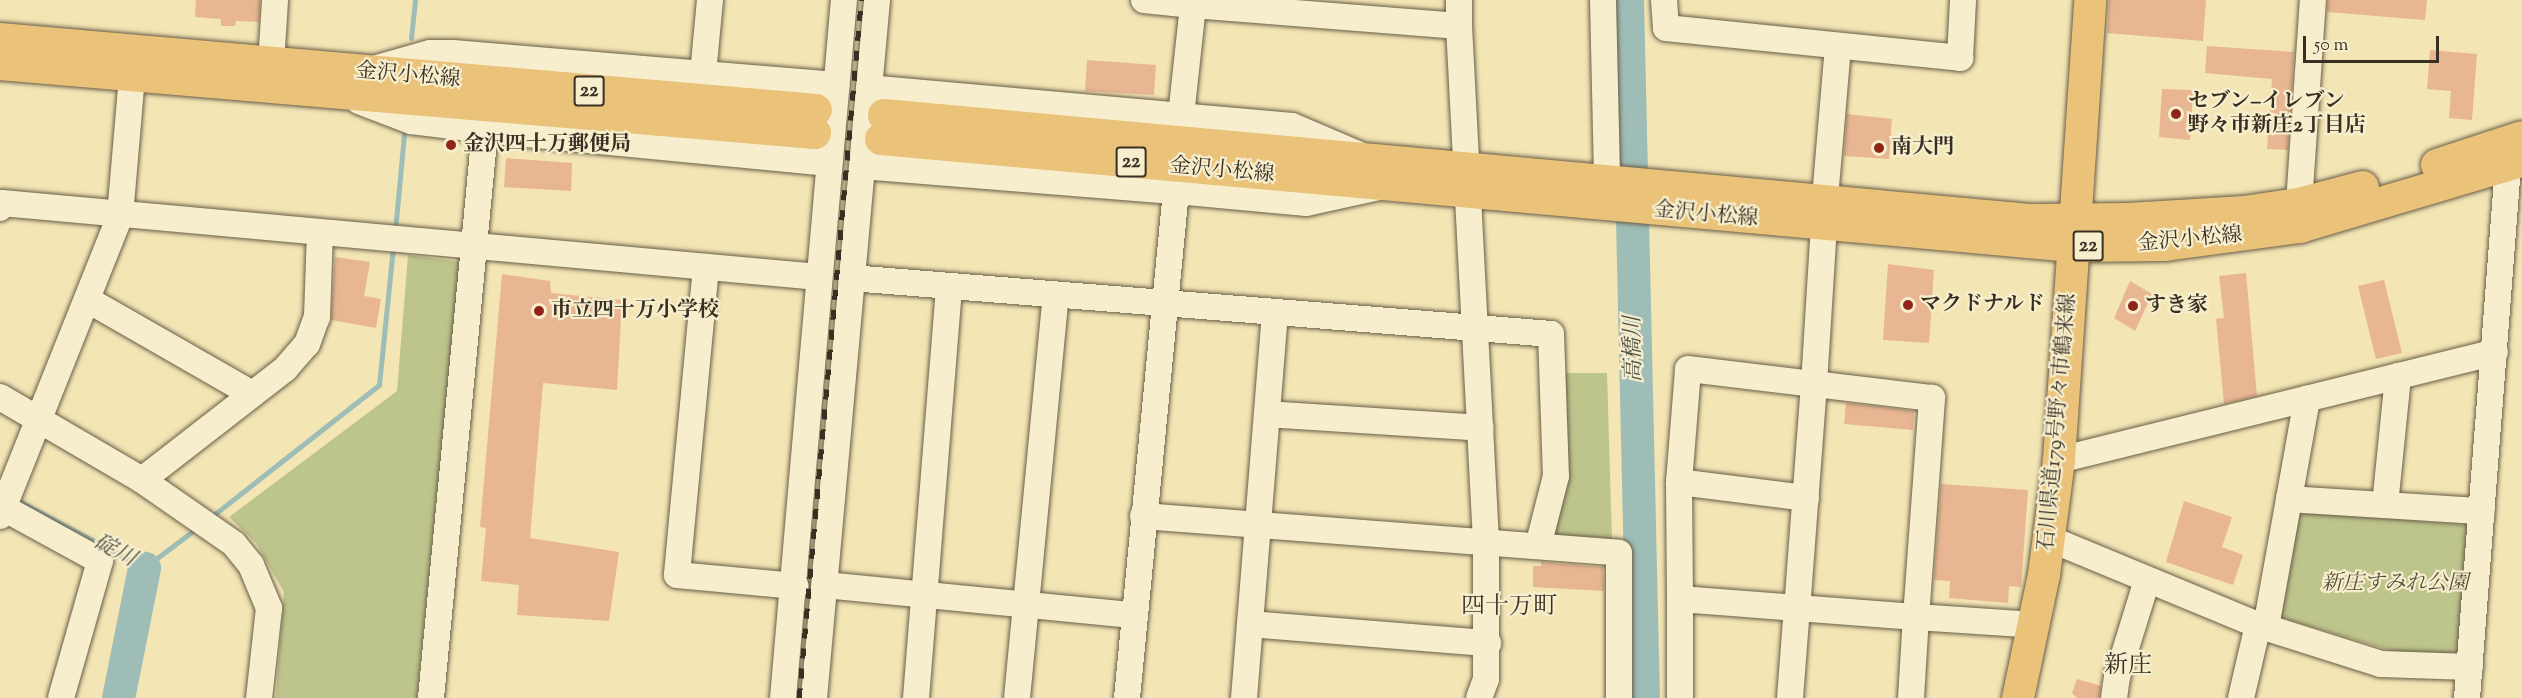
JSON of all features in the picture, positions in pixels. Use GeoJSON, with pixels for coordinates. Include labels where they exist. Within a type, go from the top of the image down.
{"type":"FeatureCollection","features":[{"type":"Feature","properties":{"kind":"main road","name":"石川県道179号野々市鶴来線"},"geometry":{"type":"LineString","coordinates":[[2019,698],[2035,626],[2050,539],[2059,460],[2090,0]]}},
{"type":"Feature","properties":{"kind":"main road","name":"金沢小松線"},"geometry":{"type":"LineString","coordinates":[[0,39],[271,64],[351,83]]}},
{"type":"Feature","properties":{"kind":"main road","name":"金沢小松線"},"geometry":{"type":"LineString","coordinates":[[0,64],[132,76],[351,83],[815,121]]}},
{"type":"Feature","properties":{"kind":"main road","name":"金沢小松線"},"geometry":{"type":"LineString","coordinates":[[883,127],[1468,181],[1610,189],[1645,197],[2073,233],[2165,245],[2300,227],[2515,163]]}},
{"type":"Feature","properties":{"kind":"main road","name":"金沢小松線"},"geometry":{"type":"LineString","coordinates":[[2073,233],[2299,204],[2404,176],[2522,137]]}},
{"type":"Feature","properties":{"kind":"street"},"geometry":{"type":"LineString","coordinates":[[271,64],[275,0]]}},
{"type":"Feature","properties":{"kind":"street"},"geometry":{"type":"LineString","coordinates":[[703,74],[710,0]]}},
{"type":"Feature","properties":{"kind":"street"},"geometry":{"type":"LineString","coordinates":[[783,698],[795,586],[819,277],[844,0]]}},
{"type":"Feature","properties":{"kind":"street"},"geometry":{"type":"LineString","coordinates":[[814,698],[877,0]]}},
{"type":"Feature","properties":{"kind":"street"},"geometry":{"type":"LineString","coordinates":[[1144,0],[1327,8],[1459,26]]}},
{"type":"Feature","properties":{"kind":"street"},"geometry":{"type":"LineString","coordinates":[[1459,0],[1486,542],[1488,643],[1486,679],[1479,698]]}},
{"type":"Feature","properties":{"kind":"street"},"geometry":{"type":"LineString","coordinates":[[1603,0],[1610,189]]}},
{"type":"Feature","properties":{"kind":"street"},"geometry":{"type":"LineString","coordinates":[[1664,0],[1666,28],[1960,58],[1964,0]]}},
{"type":"Feature","properties":{"kind":"street"},"geometry":{"type":"LineString","coordinates":[[2299,204],[2313,0]]}},
{"type":"Feature","properties":{"kind":"street"},"geometry":{"type":"LineString","coordinates":[[1181,116],[1193,3]]}},
{"type":"Feature","properties":{"kind":"street"},"geometry":{"type":"LineString","coordinates":[[1790,698],[1838,47]]}},
{"type":"Feature","properties":{"kind":"street"},"geometry":{"type":"LineString","coordinates":[[351,83],[430,53],[453,53],[837,85]]}},
{"type":"Feature","properties":{"kind":"street"},"geometry":{"type":"LineString","coordinates":[[61,698],[100,561],[4,504],[120,216],[132,76]]}},
{"type":"Feature","properties":{"kind":"street"},"geometry":{"type":"LineString","coordinates":[[351,83],[411,121],[830,163]]}},
{"type":"Feature","properties":{"kind":"street"},"geometry":{"type":"LineString","coordinates":[[869,88],[1292,126],[1320,135],[1377,173]]}},
{"type":"Feature","properties":{"kind":"street"},"geometry":{"type":"LineString","coordinates":[[431,698],[485,130]]}},
{"type":"Feature","properties":{"kind":"street"},"geometry":{"type":"LineString","coordinates":[[2467,698],[2495,352],[2512,267],[2515,163]]}},
{"type":"Feature","properties":{"kind":"street"},"geometry":{"type":"LineString","coordinates":[[862,166],[1306,202],[1377,173]]}},
{"type":"Feature","properties":{"kind":"street"},"geometry":{"type":"LineString","coordinates":[[1127,698],[1133,615],[1176,191]]}},
{"type":"Feature","properties":{"kind":"street"},"geometry":{"type":"LineString","coordinates":[[0,208],[2,203],[120,216],[819,277]]}},
{"type":"Feature","properties":{"kind":"street"},"geometry":{"type":"LineString","coordinates":[[142,480],[285,369],[307,344],[317,317],[320,233]]}},
{"type":"Feature","properties":{"kind":"street"},"geometry":{"type":"LineString","coordinates":[[706,267],[677,575],[795,586]]}},
{"type":"Feature","properties":{"kind":"street"},"geometry":{"type":"LineString","coordinates":[[851,278],[1275,314],[1551,334],[1556,476],[1538,546]]}},
{"type":"Feature","properties":{"kind":"street"},"geometry":{"type":"LineString","coordinates":[[916,698],[949,286]]}},
{"type":"Feature","properties":{"kind":"street"},"geometry":{"type":"LineString","coordinates":[[1017,698],[1056,295]]}},
{"type":"Feature","properties":{"kind":"street"},"geometry":{"type":"LineString","coordinates":[[88,300],[252,394]]}},
{"type":"Feature","properties":{"kind":"street"},"geometry":{"type":"LineString","coordinates":[[1244,698],[1275,314]]}},
{"type":"Feature","properties":{"kind":"street"},"geometry":{"type":"LineString","coordinates":[[2059,460],[2495,352]]}},
{"type":"Feature","properties":{"kind":"street"},"geometry":{"type":"LineString","coordinates":[[1680,698],[1679,482],[1688,369],[1932,398],[1911,698]]}},
{"type":"Feature","properties":{"kind":"street"},"geometry":{"type":"LineString","coordinates":[[2385,505],[2398,376]]}},
{"type":"Feature","properties":{"kind":"street"},"geometry":{"type":"LineString","coordinates":[[0,397],[142,480],[234,544],[251,565],[269,608],[259,698]]}},
{"type":"Feature","properties":{"kind":"street"},"geometry":{"type":"LineString","coordinates":[[2241,698],[2262,626],[2307,399]]}},
{"type":"Feature","properties":{"kind":"street"},"geometry":{"type":"LineString","coordinates":[[1267,414],[1481,428]]}},
{"type":"Feature","properties":{"kind":"street"},"geometry":{"type":"LineString","coordinates":[[1679,482],[1806,498]]}},
{"type":"Feature","properties":{"kind":"street"},"geometry":{"type":"LineString","coordinates":[[2289,499],[2482,511]]}},
{"type":"Feature","properties":{"kind":"street"},"geometry":{"type":"LineString","coordinates":[[1143,516],[1619,553],[1619,698]]}},
{"type":"Feature","properties":{"kind":"street"},"geometry":{"type":"LineString","coordinates":[[2050,539],[2262,626],[2381,664],[2470,667]]}},
{"type":"Feature","properties":{"kind":"street"},"geometry":{"type":"LineString","coordinates":[[2114,698],[2117,677],[2147,579]]}},
{"type":"Feature","properties":{"kind":"street"},"geometry":{"type":"LineString","coordinates":[[825,585],[1133,615]]}},
{"type":"Feature","properties":{"kind":"street"},"geometry":{"type":"LineString","coordinates":[[1680,598],[2035,626]]}},
{"type":"Feature","properties":{"kind":"street"},"geometry":{"type":"LineString","coordinates":[[1250,624],[1488,643]]}},
{"type":"Feature","properties":{"kind":"green space"},"geometry":{"type":"Polygon","coordinates":[[[408,255],[460,262],[417,698],[276,698],[284,592],[256,543],[229,517],[397,391],[408,255]]]}},
{"type":"Feature","properties":{"kind":"green space"},"geometry":{"type":"Polygon","coordinates":[[[1564,373],[1607,373],[1612,541],[1552,537],[1564,373]]]}},
{"type":"Feature","properties":{"kind":"green space","name":"新庄すみれ公園"},"geometry":{"type":"Polygon","coordinates":[[[2296,510],[2468,525],[2457,655],[2396,652],[2278,617],[2296,510]]]}},
{"type":"Feature","properties":{"kind":"building"},"geometry":{"type":"Polygon","coordinates":[[[196,0],[260,0],[259,22],[236,21],[235,26],[221,26],[221,19],[195,17],[196,0]]]}},
{"type":"Feature","properties":{"kind":"building"},"geometry":{"type":"Polygon","coordinates":[[[2109,0],[2206,0],[2203,41],[2107,33],[2109,0]]]}},
{"type":"Feature","properties":{"kind":"building"},"geometry":{"type":"Polygon","coordinates":[[[2328,0],[2427,0],[2425,20],[2327,12],[2328,0]]]}},
{"type":"Feature","properties":{"kind":"building"},"geometry":{"type":"Polygon","coordinates":[[[2207,46],[2294,52],[2288,150],[2267,149],[2272,79],[2205,73],[2207,46]]]}},
{"type":"Feature","properties":{"kind":"building"},"geometry":{"type":"Polygon","coordinates":[[[2430,50],[2477,54],[2472,120],[2449,118],[2451,91],[2427,89],[2430,50]]]}},
{"type":"Feature","properties":{"kind":"building"},"geometry":{"type":"Polygon","coordinates":[[[1087,60],[1156,65],[1154,95],[1085,91],[1087,60]]]}},
{"type":"Feature","properties":{"kind":"building","name":"セブン−イレブン 野々市新庄2丁目店"},"geometry":{"type":"Polygon","coordinates":[[[2162,89],[2193,90],[2190,140],[2159,137],[2162,89]]]}},
{"type":"Feature","properties":{"kind":"building"},"geometry":{"type":"Polygon","coordinates":[[[1847,114],[1892,119],[1889,159],[1844,156],[1847,114]]]}},
{"type":"Feature","properties":{"kind":"building"},"geometry":{"type":"Polygon","coordinates":[[[506,158],[572,163],[571,191],[504,187],[506,158]]]}},
{"type":"Feature","properties":{"kind":"building"},"geometry":{"type":"Polygon","coordinates":[[[335,257],[370,262],[364,296],[381,299],[376,328],[331,320],[335,257]]]}},
{"type":"Feature","properties":{"kind":"building","name":"マクドナルド"},"geometry":{"type":"Polygon","coordinates":[[[1888,264],[1934,270],[1929,343],[1883,340],[1888,264]]]}},
{"type":"Feature","properties":{"kind":"building"},"geometry":{"type":"Polygon","coordinates":[[[2246,273],[2257,396],[2224,404],[2216,319],[2224,318],[2219,276],[2246,273]]]}},
{"type":"Feature","properties":{"kind":"building"},"geometry":{"type":"Polygon","coordinates":[[[502,274],[550,281],[551,293],[622,300],[617,390],[543,383],[530,538],[619,552],[609,621],[517,615],[519,585],[481,581],[486,528],[480,527],[502,274]]]}},
{"type":"Feature","properties":{"kind":"building"},"geometry":{"type":"Polygon","coordinates":[[[2384,280],[2402,353],[2376,359],[2358,286],[2384,280]]]}},
{"type":"Feature","properties":{"kind":"building","name":"すき家"},"geometry":{"type":"Polygon","coordinates":[[[2130,281],[2152,294],[2135,331],[2114,318],[2130,281]]]}},
{"type":"Feature","properties":{"kind":"building"},"geometry":{"type":"Polygon","coordinates":[[[1846,403],[1914,411],[1913,430],[1844,424],[1846,403]]]}},
{"type":"Feature","properties":{"kind":"building"},"geometry":{"type":"Polygon","coordinates":[[[1941,484],[2028,490],[2021,587],[2009,586],[2008,603],[1949,598],[1950,581],[1934,580],[1941,484]]]}},
{"type":"Feature","properties":{"kind":"building"},"geometry":{"type":"Polygon","coordinates":[[[2184,501],[2232,517],[2222,547],[2243,555],[2233,585],[2166,562],[2184,501]]]}},
{"type":"Feature","properties":{"kind":"building"},"geometry":{"type":"Polygon","coordinates":[[[1541,562],[1603,567],[1604,591],[1533,587],[1533,566],[1541,566],[1541,562]]]}},
{"type":"Feature","properties":{"kind":"building"},"geometry":{"type":"Polygon","coordinates":[[[2077,679],[2101,686],[2099,698],[2077,698],[2072,693],[2077,679]]]}},
{"type":"Feature","properties":{"kind":"waterway"},"geometry":{"type":"LineString","coordinates":[[411,38],[415,0]]}},
{"type":"Feature","properties":{"kind":"waterway","name":"高橋川"},"geometry":{"type":"LineString","coordinates":[[1627,0],[1643,698]]}},
{"type":"Feature","properties":{"kind":"waterway"},"geometry":{"type":"LineString","coordinates":[[395,231],[404,134]]}},
{"type":"Feature","properties":{"kind":"waterway"},"geometry":{"type":"LineString","coordinates":[[211,517],[379,385],[393,247]]}},
{"type":"Feature","properties":{"kind":"waterway","name":"碇川"},"geometry":{"type":"LineString","coordinates":[[15,499],[144,568],[198,527]]}},
{"type":"Feature","properties":{"kind":"waterway","name":"碇川"},"geometry":{"type":"LineString","coordinates":[[118,698],[144,568]]}},
{"type":"Feature","properties":{"kind":"tunnel"},"geometry":{"type":"LineString","coordinates":[[815,133],[881,139]]}},
{"type":"Feature","properties":{"kind":"railway"},"geometry":{"type":"LineString","coordinates":[[799,698],[861,0]]}},
{"type":"Feature","properties":{"kind":"place","name":"セブン−イレブン 野々市新庄2丁目店"},"geometry":{"type":"Point","coordinates":[2176,114]}},
{"type":"Feature","properties":{"kind":"place","name":"金沢四十万郵便局"},"geometry":{"type":"Point","coordinates":[451,145]}},
{"type":"Feature","properties":{"kind":"place","name":"南大門"},"geometry":{"type":"Point","coordinates":[1879,148]}},
{"type":"Feature","properties":{"kind":"place","name":"マクドナルド"},"geometry":{"type":"Point","coordinates":[1908,305]}},
{"type":"Feature","properties":{"kind":"place","name":"すき家"},"geometry":{"type":"Point","coordinates":[2133,306]}},
{"type":"Feature","properties":{"kind":"place","name":"市立四十万小学校"},"geometry":{"type":"Point","coordinates":[539,311]}},
{"type":"Feature","properties":{"kind":"district","name":"四十万町"},"geometry":{"type":"Point","coordinates":[1509,608]}},
{"type":"Feature","properties":{"kind":"district","name":"新庄"},"geometry":{"type":"Point","coordinates":[2128,667]}}]}
